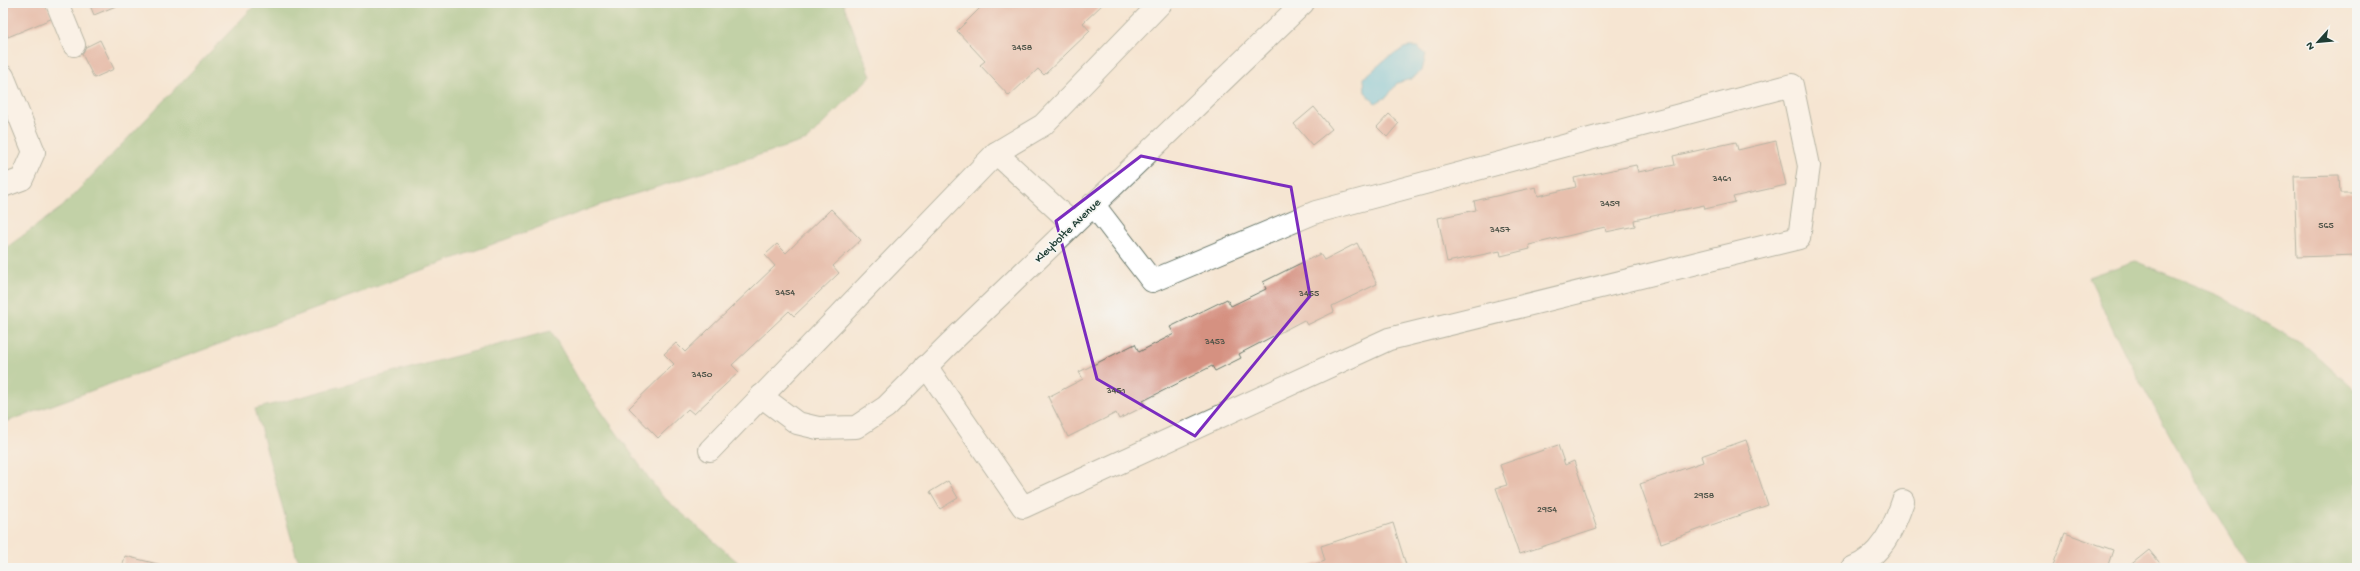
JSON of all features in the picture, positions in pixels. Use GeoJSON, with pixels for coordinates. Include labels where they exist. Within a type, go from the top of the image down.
{"type":"FeatureCollection","features":[{"type":"Feature","properties":{"kind":"street"},"geometry":{"type":"LineString","coordinates":[[57,3],[74,45]]}},
{"type":"Feature","properties":{"kind":"street"},"geometry":{"type":"LineString","coordinates":[[710,450],[996,153],[1043,125],[1161,3]]}},
{"type":"Feature","properties":{"kind":"street","name":"Kleybolte Avenue"},"geometry":{"type":"LineString","coordinates":[[761,396],[797,423],[818,428],[856,427],[886,407],[926,366],[1093,204],[1303,3]]}},
{"type":"Feature","properties":{"kind":"street"},"geometry":{"type":"LineString","coordinates":[[3,76],[34,152],[22,179],[3,186]]}},
{"type":"Feature","properties":{"kind":"street"},"geometry":{"type":"LineString","coordinates":[[926,366],[1023,507],[1389,339],[1799,238],[1809,166],[1792,85],[1316,212],[1152,281],[1093,204]]}},
{"type":"Feature","properties":{"kind":"street"},"geometry":{"type":"LineString","coordinates":[[996,153],[1073,224]]}},
{"type":"Feature","properties":{"kind":"street"},"geometry":{"type":"LineString","coordinates":[[1852,568],[1862,564],[1881,546],[1896,523],[1903,501]]}},
{"type":"Feature","properties":{"kind":"highlighted area"},"geometry":{"type":"Polygon","coordinates":[[[1141,156],[1291,187],[1310,296],[1195,436],[1097,379],[1056,221],[1141,156]]]}},
{"type":"Feature","properties":{"kind":"green space"},"geometry":{"type":"Polygon","coordinates":[[[257,3],[843,3],[871,76],[807,140],[600,205],[3,423],[3,250],[62,207],[257,3]]]}},
{"type":"Feature","properties":{"kind":"green space"},"geometry":{"type":"Polygon","coordinates":[[[2135,261],[2220,296],[2307,347],[2357,392],[2357,568],[2250,568],[2186,464],[2128,360],[2088,277],[2135,261]]]}},
{"type":"Feature","properties":{"kind":"green space"},"geometry":{"type":"Polygon","coordinates":[[[551,331],[579,380],[661,495],[740,564],[807,568],[303,568],[296,555],[255,409],[551,331]]]}},
{"type":"Feature","properties":{"kind":"water"},"geometry":{"type":"Polygon","coordinates":[[[1407,47],[1417,47],[1426,54],[1422,71],[1411,79],[1397,83],[1387,97],[1375,103],[1365,92],[1364,78],[1387,58],[1407,47]]]}},
{"type":"Feature","properties":{"kind":"building"},"geometry":{"type":"Polygon","coordinates":[[[3,3],[46,3],[53,18],[8,37],[3,25],[3,3]]]}},
{"type":"Feature","properties":{"kind":"building"},"geometry":{"type":"Polygon","coordinates":[[[89,3],[123,3],[94,15],[89,3]]]}},
{"type":"Feature","properties":{"kind":"building"},"geometry":{"type":"Polygon","coordinates":[[[985,3],[1104,3],[1083,23],[1090,31],[1044,75],[1038,69],[1009,96],[980,65],[985,61],[957,31],[985,3]]]}},
{"type":"Feature","properties":{"kind":"building"},"geometry":{"type":"Polygon","coordinates":[[[100,40],[114,69],[94,78],[80,50],[100,40]]]}},
{"type":"Feature","properties":{"kind":"building"},"geometry":{"type":"Polygon","coordinates":[[[1314,107],[1332,129],[1312,145],[1294,124],[1314,107]]]}},
{"type":"Feature","properties":{"kind":"building"},"geometry":{"type":"Polygon","coordinates":[[[1389,114],[1399,123],[1387,137],[1377,127],[1389,114]]]}},
{"type":"Feature","properties":{"kind":"building"},"geometry":{"type":"Polygon","coordinates":[[[1776,141],[1786,185],[1733,197],[1735,202],[1705,209],[1704,205],[1634,220],[1635,226],[1606,232],[1605,227],[1529,245],[1530,249],[1501,256],[1500,251],[1447,262],[1438,218],[1476,210],[1474,201],[1536,187],[1538,196],[1576,187],[1574,178],[1636,165],[1638,172],[1675,165],[1673,156],[1736,142],[1738,150],[1776,141]]]}},
{"type":"Feature","properties":{"kind":"building"},"geometry":{"type":"Polygon","coordinates":[[[2339,175],[2340,193],[2357,193],[2357,255],[2297,257],[2294,176],[2339,175]]]}},
{"type":"Feature","properties":{"kind":"building"},"geometry":{"type":"Polygon","coordinates":[[[831,209],[861,240],[833,266],[839,273],[794,316],[789,311],[732,365],[739,372],[694,414],[688,409],[658,438],[629,408],[674,364],[664,354],[676,343],[685,352],[775,266],[765,255],[777,244],[786,253],[831,209]]]}},
{"type":"Feature","properties":{"kind":"building"},"geometry":{"type":"Polygon","coordinates":[[[1357,243],[1377,284],[1332,306],[1334,312],[1307,325],[1304,320],[1239,354],[1241,358],[1215,371],[1212,366],[1143,401],[1145,406],[1119,419],[1116,413],[1068,437],[1048,397],[1083,379],[1079,372],[1135,344],[1139,352],[1174,334],[1170,327],[1227,299],[1231,306],[1266,289],[1263,282],[1295,266],[1320,254],[1324,260],[1357,243]]]}},
{"type":"Feature","properties":{"kind":"building"},"geometry":{"type":"Polygon","coordinates":[[[1746,440],[1768,505],[1661,543],[1640,484],[1703,462],[1701,456],[1746,440]]]}},
{"type":"Feature","properties":{"kind":"building"},"geometry":{"type":"Polygon","coordinates":[[[1558,445],[1565,465],[1574,461],[1597,529],[1519,554],[1496,488],[1507,485],[1500,465],[1558,445]]]}},
{"type":"Feature","properties":{"kind":"building"},"geometry":{"type":"Polygon","coordinates":[[[948,481],[958,498],[940,509],[930,492],[948,481]]]}},
{"type":"Feature","properties":{"kind":"building"},"geometry":{"type":"Polygon","coordinates":[[[1393,523],[1407,568],[1304,568],[1325,561],[1321,546],[1393,523]]]}},
{"type":"Feature","properties":{"kind":"building"},"geometry":{"type":"Polygon","coordinates":[[[2065,533],[2113,550],[2108,565],[2110,568],[2052,568],[2065,533]]]}},
{"type":"Feature","properties":{"kind":"building"},"geometry":{"type":"Polygon","coordinates":[[[2149,550],[2164,568],[2128,567],[2149,550]]]}},
{"type":"Feature","properties":{"kind":"building"},"geometry":{"type":"Polygon","coordinates":[[[125,556],[170,567],[170,568],[122,568],[125,556]]]}}]}
